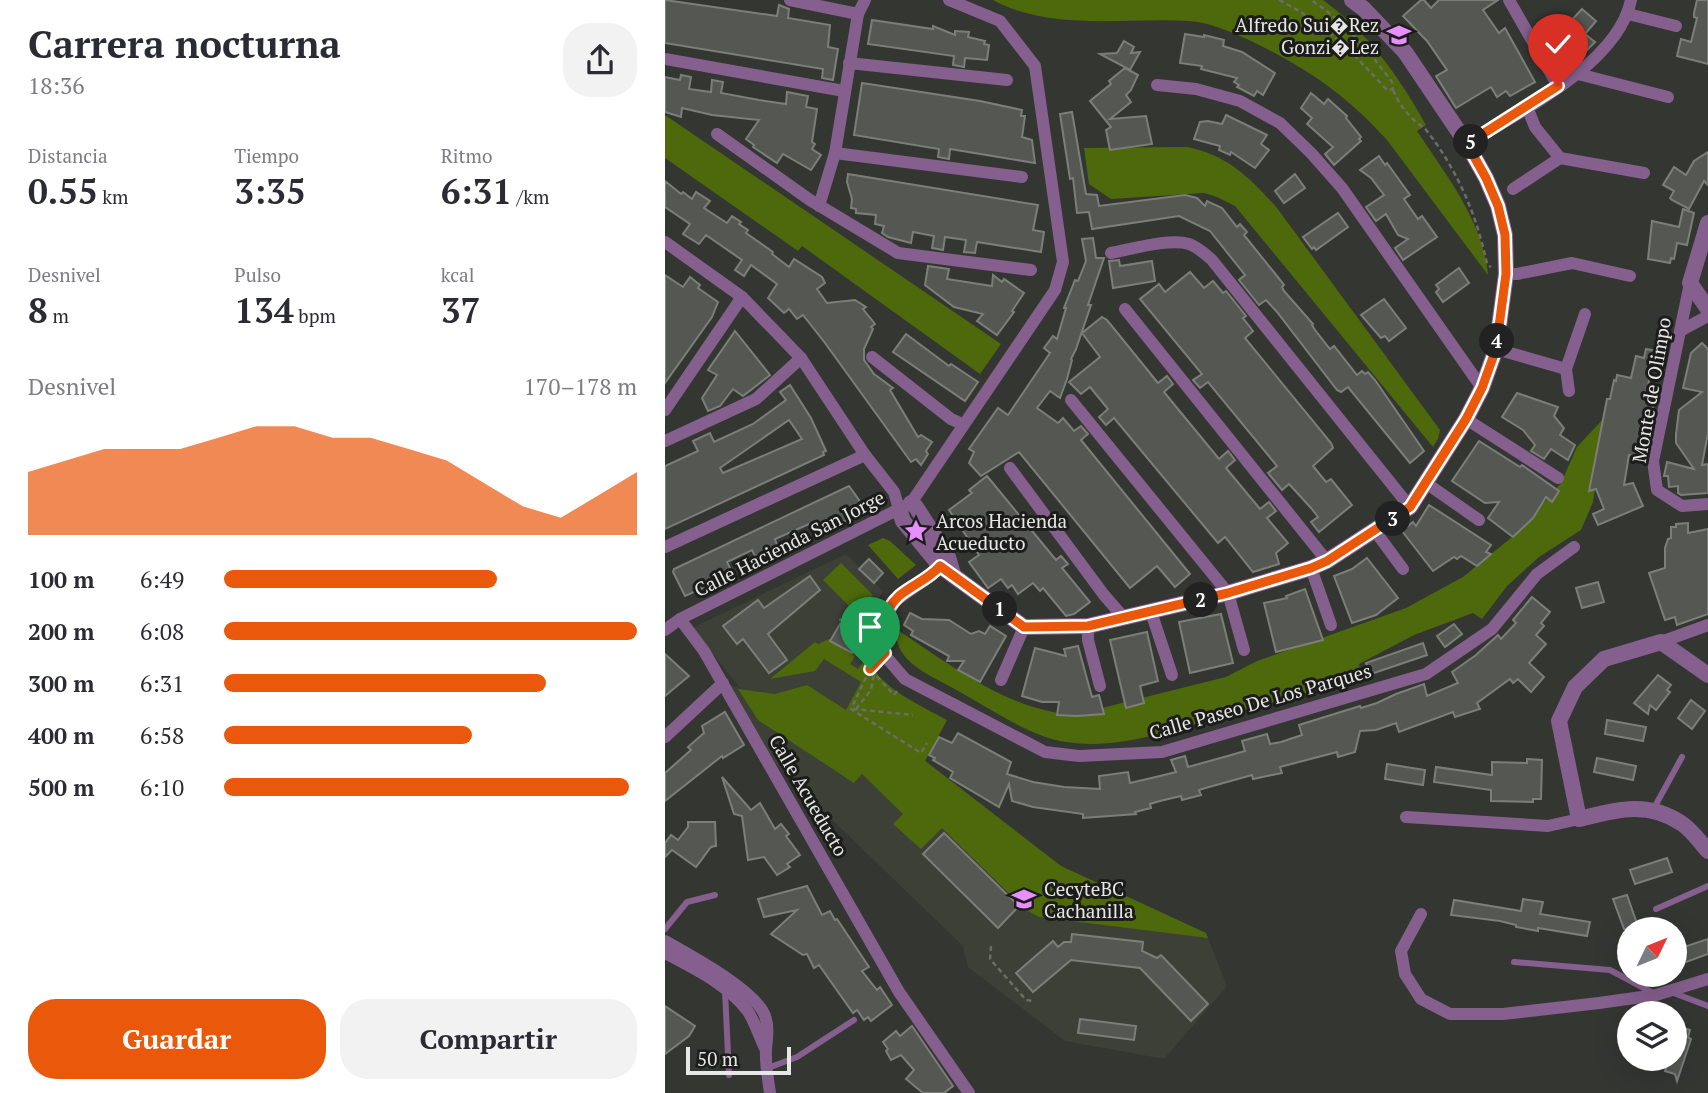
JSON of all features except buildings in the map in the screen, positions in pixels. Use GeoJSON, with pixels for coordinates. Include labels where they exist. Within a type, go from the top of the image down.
{"type":"FeatureCollection","features":[{"type":"Feature","properties":{"kind":"street"},"geometry":{"type":"LineString","coordinates":[[790,0],[858,14]]}},
{"type":"Feature","properties":{"kind":"street"},"geometry":{"type":"LineString","coordinates":[[820,206],[835,153],[858,14],[865,0]]}},
{"type":"Feature","properties":{"kind":"street","name":"Calle Hacienda San Jorge"},"geometry":{"type":"LineString","coordinates":[[665,630],[680,619],[905,506],[1055,290],[1063,262],[1035,66],[1000,21],[949,0]]}},
{"type":"Feature","properties":{"kind":"street"},"geometry":{"type":"LineString","coordinates":[[665,242],[742,297],[801,358],[865,455],[905,506],[916,507],[947,566],[1024,627],[1088,626],[1228,593],[1311,568],[1327,561],[1410,507],[1426,483],[1482,388],[1496,349],[1506,274],[1505,235],[1498,206],[1467,144],[1405,52],[1352,0]]}},
{"type":"Feature","properties":{"kind":"street"},"geometry":{"type":"LineString","coordinates":[[1509,0],[1558,86]]}},
{"type":"Feature","properties":{"kind":"street"},"geometry":{"type":"LineString","coordinates":[[1467,144],[1578,74],[1618,34],[1628,14],[1631,0]]}},
{"type":"Feature","properties":{"kind":"street"},"geometry":{"type":"LineString","coordinates":[[1628,14],[1677,26]]}},
{"type":"Feature","properties":{"kind":"street"},"geometry":{"type":"LineString","coordinates":[[665,59],[844,91]]}},
{"type":"Feature","properties":{"kind":"street"},"geometry":{"type":"LineString","coordinates":[[849,63],[1007,80]]}},
{"type":"Feature","properties":{"kind":"street"},"geometry":{"type":"LineString","coordinates":[[1578,74],[1668,97]]}},
{"type":"Feature","properties":{"kind":"street"},"geometry":{"type":"LineString","coordinates":[[1157,85],[1196,89],[1240,101],[1280,123],[1342,188],[1482,388]]}},
{"type":"Feature","properties":{"kind":"street"},"geometry":{"type":"LineString","coordinates":[[1527,107],[1535,127],[1560,158],[1644,173]]}},
{"type":"Feature","properties":{"kind":"street"},"geometry":{"type":"LineString","coordinates":[[717,134],[820,206],[898,253],[1031,270]]}},
{"type":"Feature","properties":{"kind":"street"},"geometry":{"type":"LineString","coordinates":[[835,153],[1022,177]]}},
{"type":"Feature","properties":{"kind":"street"},"geometry":{"type":"LineString","coordinates":[[1513,189],[1560,158]]}},
{"type":"Feature","properties":{"kind":"street"},"geometry":{"type":"LineString","coordinates":[[1708,223],[1690,283],[1708,309]]}},
{"type":"Feature","properties":{"kind":"street"},"geometry":{"type":"LineString","coordinates":[[1111,253],[1175,242],[1188,244],[1202,251],[1410,507]]}},
{"type":"Feature","properties":{"kind":"street"},"geometry":{"type":"LineString","coordinates":[[1506,274],[1572,263],[1630,276]]}},
{"type":"Feature","properties":{"kind":"street","name":"Monte de Olimpo"},"geometry":{"type":"LineString","coordinates":[[1690,283],[1653,461],[1657,490],[1682,506],[1708,503]]}},
{"type":"Feature","properties":{"kind":"street"},"geometry":{"type":"LineString","coordinates":[[665,410],[742,297]]}},
{"type":"Feature","properties":{"kind":"street"},"geometry":{"type":"LineString","coordinates":[[1125,309],[1327,561]]}},
{"type":"Feature","properties":{"kind":"street"},"geometry":{"type":"LineString","coordinates":[[1569,391],[1566,369],[1585,314]]}},
{"type":"Feature","properties":{"kind":"street"},"geometry":{"type":"LineString","coordinates":[[1680,331],[1708,316]]}},
{"type":"Feature","properties":{"kind":"street"},"geometry":{"type":"LineString","coordinates":[[1496,349],[1566,369]]}},
{"type":"Feature","properties":{"kind":"street"},"geometry":{"type":"LineString","coordinates":[[872,357],[951,419],[963,424]]}},
{"type":"Feature","properties":{"kind":"street"},"geometry":{"type":"LineString","coordinates":[[665,441],[757,399],[801,358]]}},
{"type":"Feature","properties":{"kind":"street"},"geometry":{"type":"LineString","coordinates":[[1071,400],[1228,593],[1244,650]]}},
{"type":"Feature","properties":{"kind":"street"},"geometry":{"type":"LineString","coordinates":[[1466,419],[1558,478]]}},
{"type":"Feature","properties":{"kind":"street"},"geometry":{"type":"LineString","coordinates":[[665,547],[865,455]]}},
{"type":"Feature","properties":{"kind":"street"},"geometry":{"type":"LineString","coordinates":[[1010,468],[1124,618]]}},
{"type":"Feature","properties":{"kind":"street"},"geometry":{"type":"LineString","coordinates":[[1426,483],[1479,520]]}},
{"type":"Feature","properties":{"kind":"street"},"geometry":{"type":"LineString","coordinates":[[1375,531],[1403,569]]}},
{"type":"Feature","properties":{"kind":"street","name":"Calle Paseo De Los Parques"},"geometry":{"type":"LineString","coordinates":[[885,653],[905,679],[1045,752],[1079,756],[1162,752],[1426,674],[1492,629],[1537,574],[1574,547]]}},
{"type":"Feature","properties":{"kind":"street"},"geometry":{"type":"LineString","coordinates":[[885,653],[880,643],[881,627],[895,601],[947,566]]}},
{"type":"Feature","properties":{"kind":"street"},"geometry":{"type":"LineString","coordinates":[[1311,568],[1331,625]]}},
{"type":"Feature","properties":{"kind":"street"},"geometry":{"type":"LineString","coordinates":[[1151,611],[1173,675]]}},
{"type":"Feature","properties":{"kind":"street","name":"Calle Acueducto"},"geometry":{"type":"LineString","coordinates":[[680,619],[723,683],[899,992],[969,1093]]}},
{"type":"Feature","properties":{"kind":"street"},"geometry":{"type":"LineString","coordinates":[[1579,819],[1559,721],[1575,687],[1604,659],[1708,625]]}},
{"type":"Feature","properties":{"kind":"street"},"geometry":{"type":"LineString","coordinates":[[1088,626],[1088,640],[1100,686]]}},
{"type":"Feature","properties":{"kind":"street"},"geometry":{"type":"LineString","coordinates":[[1001,680],[1024,627]]}},
{"type":"Feature","properties":{"kind":"street"},"geometry":{"type":"LineString","coordinates":[[1661,642],[1708,675]]}},
{"type":"Feature","properties":{"kind":"street"},"geometry":{"type":"LineString","coordinates":[[665,737],[723,683]]}},
{"type":"Feature","properties":{"kind":"street"},"geometry":{"type":"LineString","coordinates":[[1406,817],[1548,826],[1623,808],[1653,810],[1682,823],[1708,851]]}},
{"type":"Feature","properties":{"kind":"street"},"geometry":{"type":"LineString","coordinates":[[1421,914],[1401,951],[1405,974],[1421,999],[1450,1014],[1503,1014],[1663,993],[1708,979]]}},
{"type":"Feature","properties":{"kind":"street"},"geometry":{"type":"LineString","coordinates":[[665,941],[712,968],[734,993]]}},
{"type":"Feature","properties":{"kind":"street"},"geometry":{"type":"LineString","coordinates":[[665,953],[706,975],[765,1015],[770,1093]]}},
{"type":"Feature","properties":{"kind":"lane"},"geometry":{"type":"LineString","coordinates":[[1653,810],[1682,757]]}},
{"type":"Feature","properties":{"kind":"lane"},"geometry":{"type":"LineString","coordinates":[[1656,909],[1708,886]]}},
{"type":"Feature","properties":{"kind":"lane"},"geometry":{"type":"LineString","coordinates":[[665,929],[687,902],[715,895]]}},
{"type":"Feature","properties":{"kind":"lane"},"geometry":{"type":"LineString","coordinates":[[1514,962],[1610,970],[1663,993],[1708,1006]]}},
{"type":"Feature","properties":{"kind":"lane"},"geometry":{"type":"LineString","coordinates":[[729,1075],[734,993]]}},
{"type":"Feature","properties":{"kind":"lane"},"geometry":{"type":"LineString","coordinates":[[768,1068],[797,1057],[854,1020]]}},
{"type":"Feature","properties":{"kind":"path"},"geometry":{"type":"LineString","coordinates":[[1279,0],[1317,22],[1348,47],[1387,90],[1393,89]]}},
{"type":"Feature","properties":{"kind":"path"},"geometry":{"type":"LineString","coordinates":[[1311,0],[1356,37],[1392,82],[1398,102],[1426,129],[1456,176],[1480,229],[1487,264],[1506,274]]}},
{"type":"Feature","properties":{"kind":"path"},"geometry":{"type":"LineString","coordinates":[[839,620],[856,618],[866,621]]}},
{"type":"Feature","properties":{"kind":"path"},"geometry":{"type":"LineString","coordinates":[[851,709],[870,669],[885,653]]}},
{"type":"Feature","properties":{"kind":"path"},"geometry":{"type":"LineString","coordinates":[[870,669],[894,695]]}},
{"type":"Feature","properties":{"kind":"path"},"geometry":{"type":"LineString","coordinates":[[856,709],[871,690],[874,673]]}},
{"type":"Feature","properties":{"kind":"path"},"geometry":{"type":"LineString","coordinates":[[851,709],[913,715]]}},
{"type":"Feature","properties":{"kind":"path"},"geometry":{"type":"LineString","coordinates":[[851,709],[921,753],[927,743]]}},
{"type":"Feature","properties":{"kind":"path"},"geometry":{"type":"LineString","coordinates":[[992,946],[990,959],[1026,1000],[1033,1001]]}},
{"type":"Feature","properties":{"kind":"shaded area","name":"CecyteBC Cachanilla"},"geometry":{"type":"Polygon","coordinates":[[[846,554],[883,591],[864,623],[863,639],[870,666],[925,760],[1061,866],[1206,933],[1227,986],[1164,1059],[1065,1041],[968,967],[963,946],[796,785],[758,744],[723,683],[740,688],[692,628],[846,554]]]}},
{"type":"Feature","properties":{"kind":"green space"},"geometry":{"type":"Polygon","coordinates":[[[993,0],[1323,0],[1369,41],[1416,107],[1426,125],[1417,131],[1471,217],[1485,255],[1488,275],[1387,140],[1340,95],[1288,60],[1242,37],[1204,23],[1164,20],[1064,20],[1015,10],[993,0]]]}},
{"type":"Feature","properties":{"kind":"green space"},"geometry":{"type":"Polygon","coordinates":[[[665,115],[1001,344],[980,374],[802,246],[798,251],[665,158],[665,115]]]}},
{"type":"Feature","properties":{"kind":"green space"},"geometry":{"type":"Polygon","coordinates":[[[1187,147],[1215,156],[1237,169],[1277,208],[1440,430],[1433,447],[1235,206],[1204,193],[1111,199],[1089,184],[1084,148],[1187,147]]]}},
{"type":"Feature","properties":{"kind":"green space"},"geometry":{"type":"Polygon","coordinates":[[[1605,417],[1593,502],[1581,530],[1539,557],[1507,586],[1482,619],[1473,613],[1414,635],[1359,664],[1362,678],[1143,738],[1085,744],[1052,739],[1007,719],[914,665],[906,658],[897,640],[896,629],[959,671],[1003,695],[1026,705],[1074,715],[1226,677],[1257,661],[1406,608],[1463,577],[1517,533],[1561,483],[1577,447],[1605,417]]]}},
{"type":"Feature","properties":{"kind":"green space"},"geometry":{"type":"Polygon","coordinates":[[[883,538],[890,541],[916,565],[898,579],[868,545],[883,538]]]}},
{"type":"Feature","properties":{"kind":"green space"},"geometry":{"type":"Polygon","coordinates":[[[841,563],[873,595],[855,612],[823,580],[841,563]]]}},
{"type":"Feature","properties":{"kind":"green space"},"geometry":{"type":"Polygon","coordinates":[[[829,639],[855,656],[850,664],[858,669],[867,656],[872,667],[890,686],[947,720],[925,761],[1061,866],[1206,933],[1208,938],[1039,917],[1026,910],[942,828],[921,849],[893,824],[903,814],[862,774],[854,783],[758,720],[738,689],[775,694],[807,685],[846,710],[861,682],[824,659],[815,671],[770,679],[815,642],[818,644],[829,639]]]}},
{"type":"Feature","properties":{"kind":"place","name":"Alfredo Sui�Rez Gonzi�Lez"},"geometry":{"type":"Point","coordinates":[1399,35]}},
{"type":"Feature","properties":{"kind":"place","name":"Arcos Hacienda Acueducto"},"geometry":{"type":"Point","coordinates":[916,531]}},
{"type":"Feature","properties":{"kind":"place","name":"CecyteBC Cachanilla"},"geometry":{"type":"Point","coordinates":[1024,899]}},
{"type":"Feature","properties":{"kind":"route"},"geometry":{"type":"LineString","coordinates":[[870,669],[885,653],[880,643],[881,627],[895,601],[940,566],[1024,627],[1088,626],[1228,593],[1311,568],[1327,561],[1410,507],[1466,419],[1482,388],[1496,349],[1506,274],[1505,235],[1498,206],[1467,144],[1558,86]]}}]}
